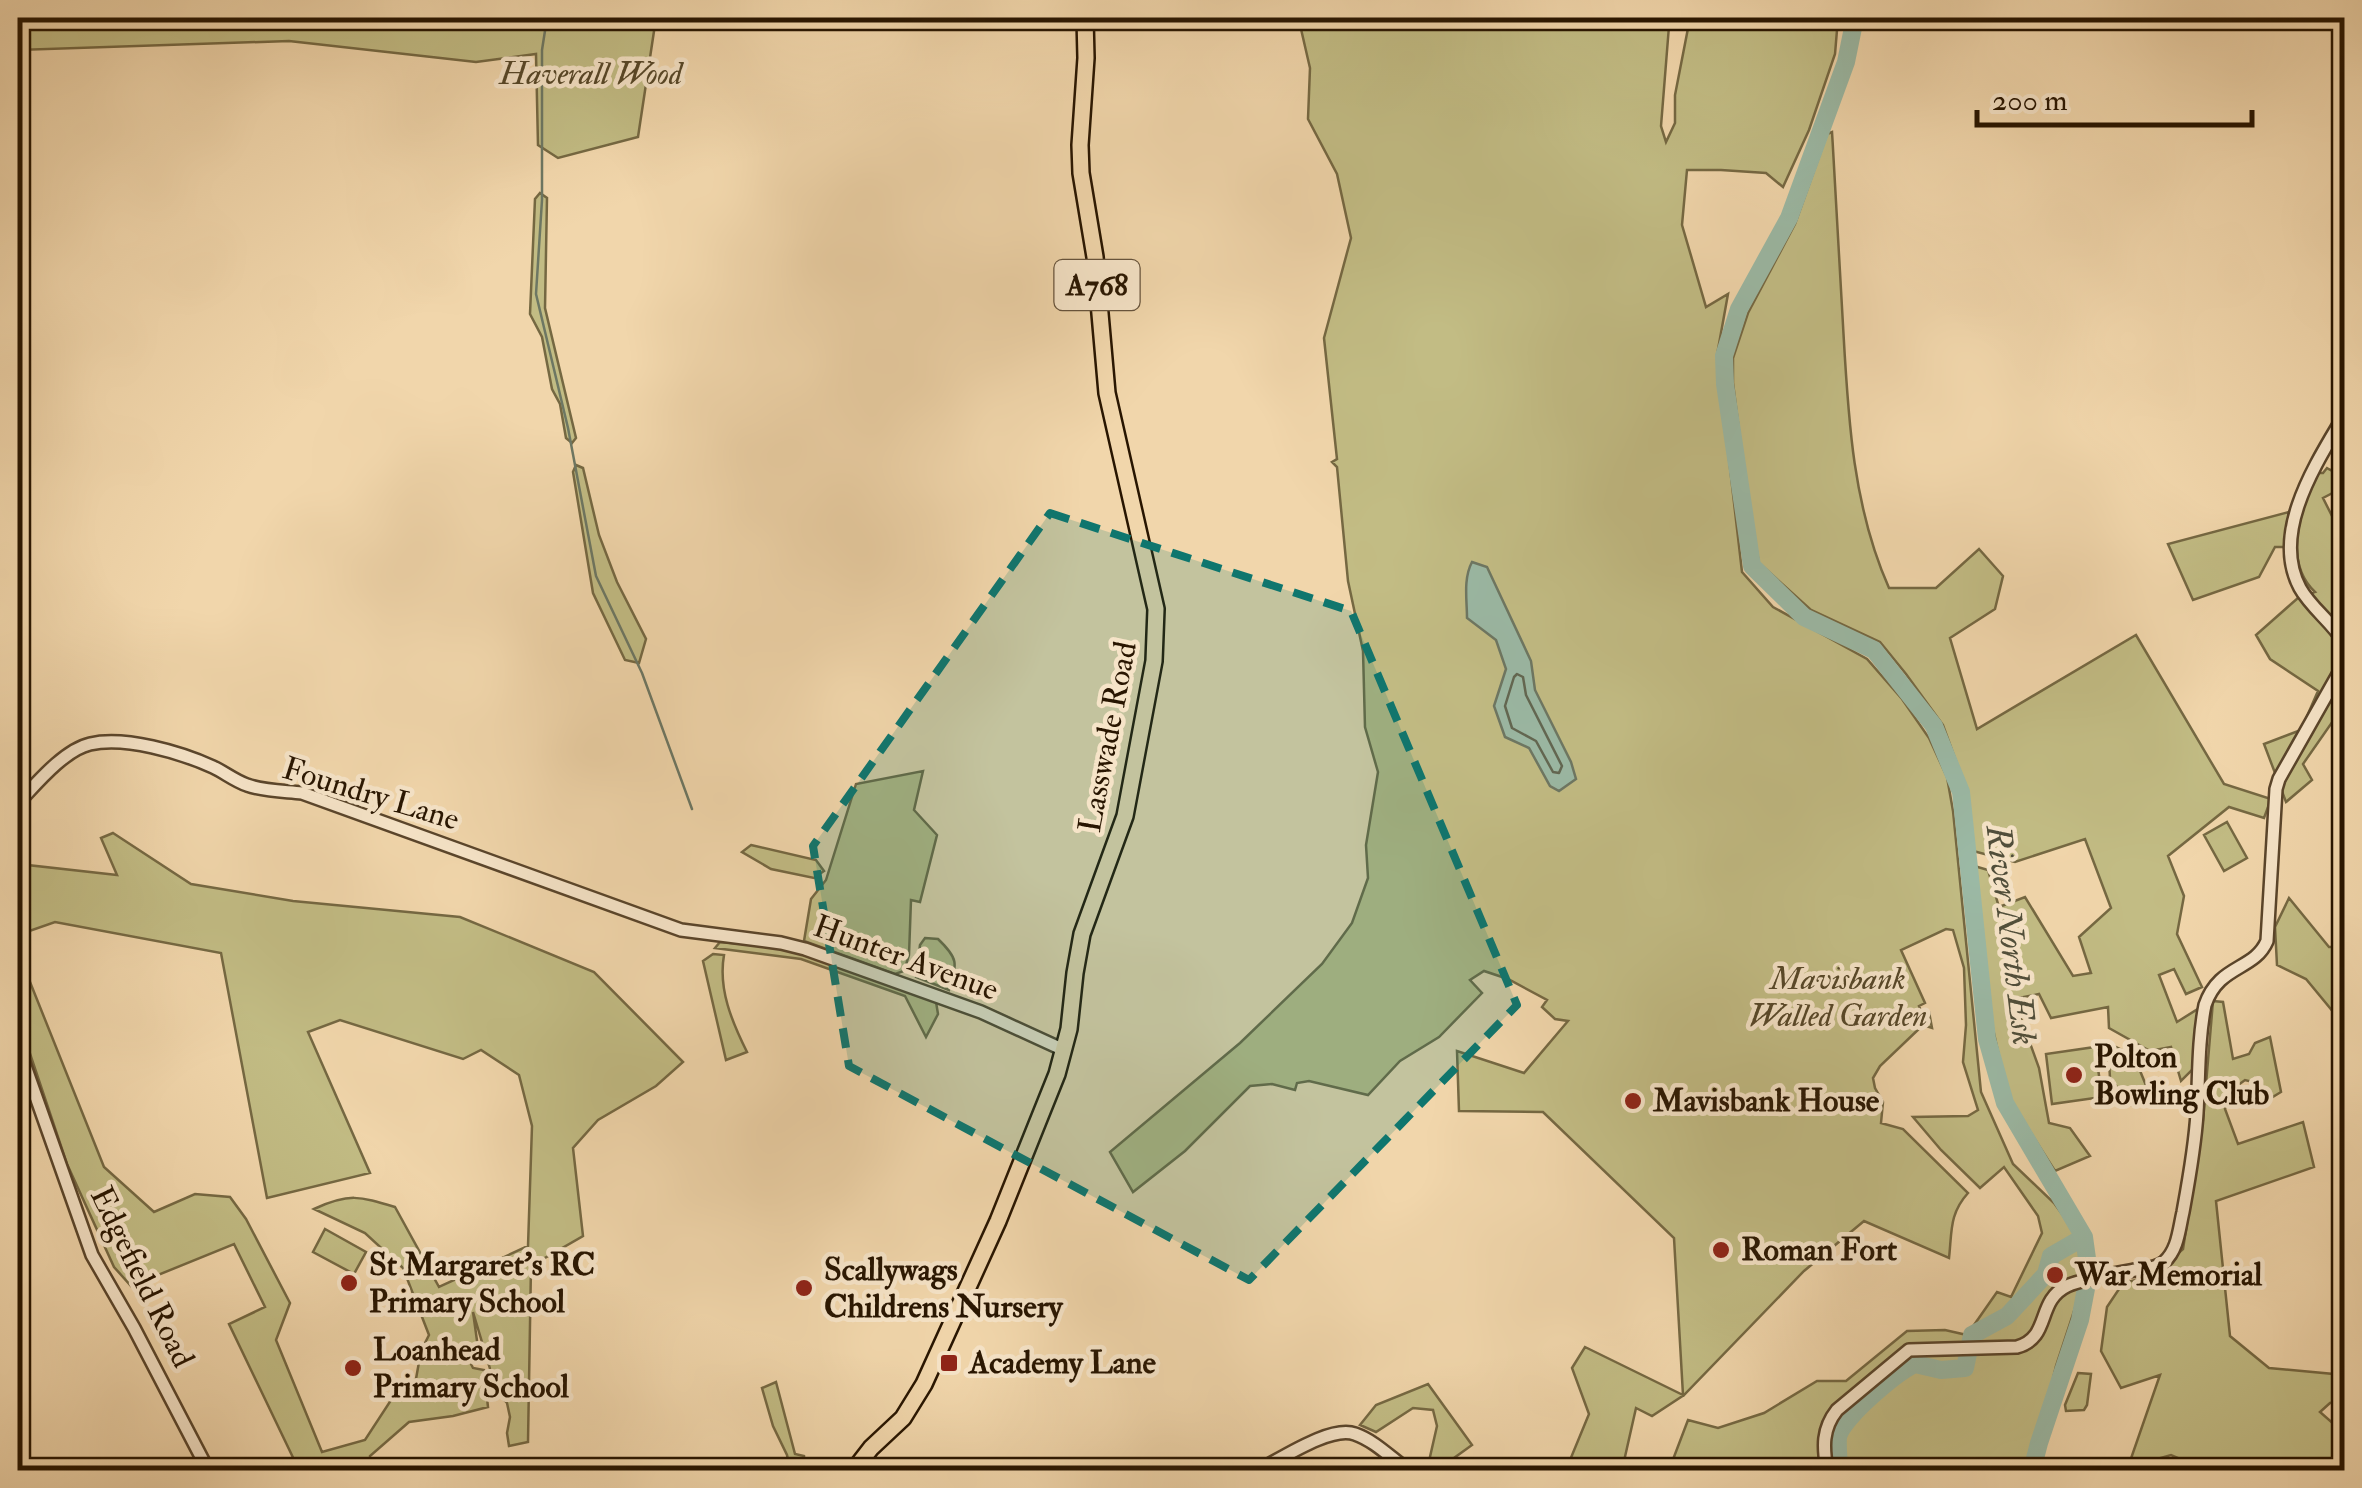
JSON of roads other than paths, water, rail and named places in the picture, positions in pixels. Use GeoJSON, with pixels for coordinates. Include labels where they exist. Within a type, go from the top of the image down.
{"type":"FeatureCollection","features":[{"type":"Feature","properties":{"kind":"main road","name":"Lasswade Road"},"geometry":{"type":"LineString","coordinates":[[1064,1050],[1082,934],[1125,816],[1157,634],[1144,550],[1107,393],[1095,257],[1080,173],[1086,18]]}},
{"type":"Feature","properties":{"kind":"main road","name":"A768"},"geometry":{"type":"LineString","coordinates":[[854,1470],[902,1418],[924,1384],[998,1222],[1064,1050]]}},
{"type":"Feature","properties":{"kind":"street"},"geometry":{"type":"LineString","coordinates":[[2344,416],[2306,486],[2294,526],[2292,562],[2301,590],[2335,626],[2344,642]]}},
{"type":"Feature","properties":{"kind":"street"},"geometry":{"type":"LineString","coordinates":[[1827,1470],[1826,1428],[1837,1410],[1910,1350],[2029,1344],[2036,1337],[2054,1295],[2068,1285],[2152,1268],[2170,1255],[2191,1170],[2204,1005],[2220,978],[2254,958],[2267,941],[2276,789],[2344,664]]}},
{"type":"Feature","properties":{"kind":"street","name":"Foundry Lane"},"geometry":{"type":"LineString","coordinates":[[18,803],[45,774],[88,744],[136,744],[214,767],[248,786],[302,793],[680,930],[724,936]]}},
{"type":"Feature","properties":{"kind":"street","name":"Hunter Avenue"},"geometry":{"type":"LineString","coordinates":[[724,936],[805,948],[981,1012],[1064,1050]]}},
{"type":"Feature","properties":{"kind":"street","name":"Edgefield Road"},"geometry":{"type":"LineString","coordinates":[[18,1046],[22,1074],[92,1255],[208,1470]]}},
{"type":"Feature","properties":{"kind":"street"},"geometry":{"type":"LineString","coordinates":[[1259,1470],[1326,1436],[1345,1432],[1373,1443],[1408,1470]]}},
{"type":"Feature","properties":{"kind":"water"},"geometry":{"type":"Polygon","coordinates":[[[1472,562],[1487,567],[1531,661],[1535,690],[1571,762],[1576,779],[1559,791],[1550,786],[1529,748],[1505,737],[1494,706],[1506,669],[1496,640],[1467,618],[1466,582],[1472,562]]]}},
{"type":"Feature","properties":{"kind":"waterway"},"geometry":{"type":"LineString","coordinates":[[547,18],[542,50],[542,200],[536,294],[568,428],[596,576],[642,673],[692,809]]}},
{"type":"Feature","properties":{"kind":"waterway","name":"River North Esk"},"geometry":{"type":"LineString","coordinates":[[1855,18],[1846,62],[1789,218],[1739,309],[1724,356],[1725,384],[1752,566],[1804,617],[1874,650],[1934,726],[1961,792],[1987,1039],[2005,1103],[2084,1237],[2089,1273],[2080,1320],[2032,1470]]}},
{"type":"Feature","properties":{"kind":"waterway"},"geometry":{"type":"LineString","coordinates":[[1839,1470],[1838,1437],[1859,1408],[1915,1364],[1941,1370],[1965,1368],[1972,1335],[2007,1316],[2046,1274],[2051,1256],[2084,1237]]}},
{"type":"Feature","properties":{"kind":"place","name":"Polton Bowling Club"},"geometry":{"type":"Point","coordinates":[2074,1075]}},
{"type":"Feature","properties":{"kind":"place","name":"Mavisbank House"},"geometry":{"type":"Point","coordinates":[1633,1101]}},
{"type":"Feature","properties":{"kind":"place","name":"Roman Fort"},"geometry":{"type":"Point","coordinates":[1721,1250]}},
{"type":"Feature","properties":{"kind":"place","name":"War Memorial"},"geometry":{"type":"Point","coordinates":[2055,1275]}},
{"type":"Feature","properties":{"kind":"place","name":"St Margaret's RC Primary School"},"geometry":{"type":"Point","coordinates":[349,1283]}},
{"type":"Feature","properties":{"kind":"place","name":"Scallywags Childrens Nursery"},"geometry":{"type":"Point","coordinates":[804,1288]}},
{"type":"Feature","properties":{"kind":"place","name":"Academy Lane"},"geometry":{"type":"Point","coordinates":[949,1363]}},
{"type":"Feature","properties":{"kind":"place","name":"Loanhead Primary School"},"geometry":{"type":"Point","coordinates":[353,1368]}},
{"type":"Feature","properties":{"kind":"park label","name":"Haverall Wood"},"geometry":{"type":"Point","coordinates":[591,74]}},
{"type":"Feature","properties":{"kind":"park label","name":"Mavisbank Walled Garden"},"geometry":{"type":"Point","coordinates":[1838,998]}}]}
